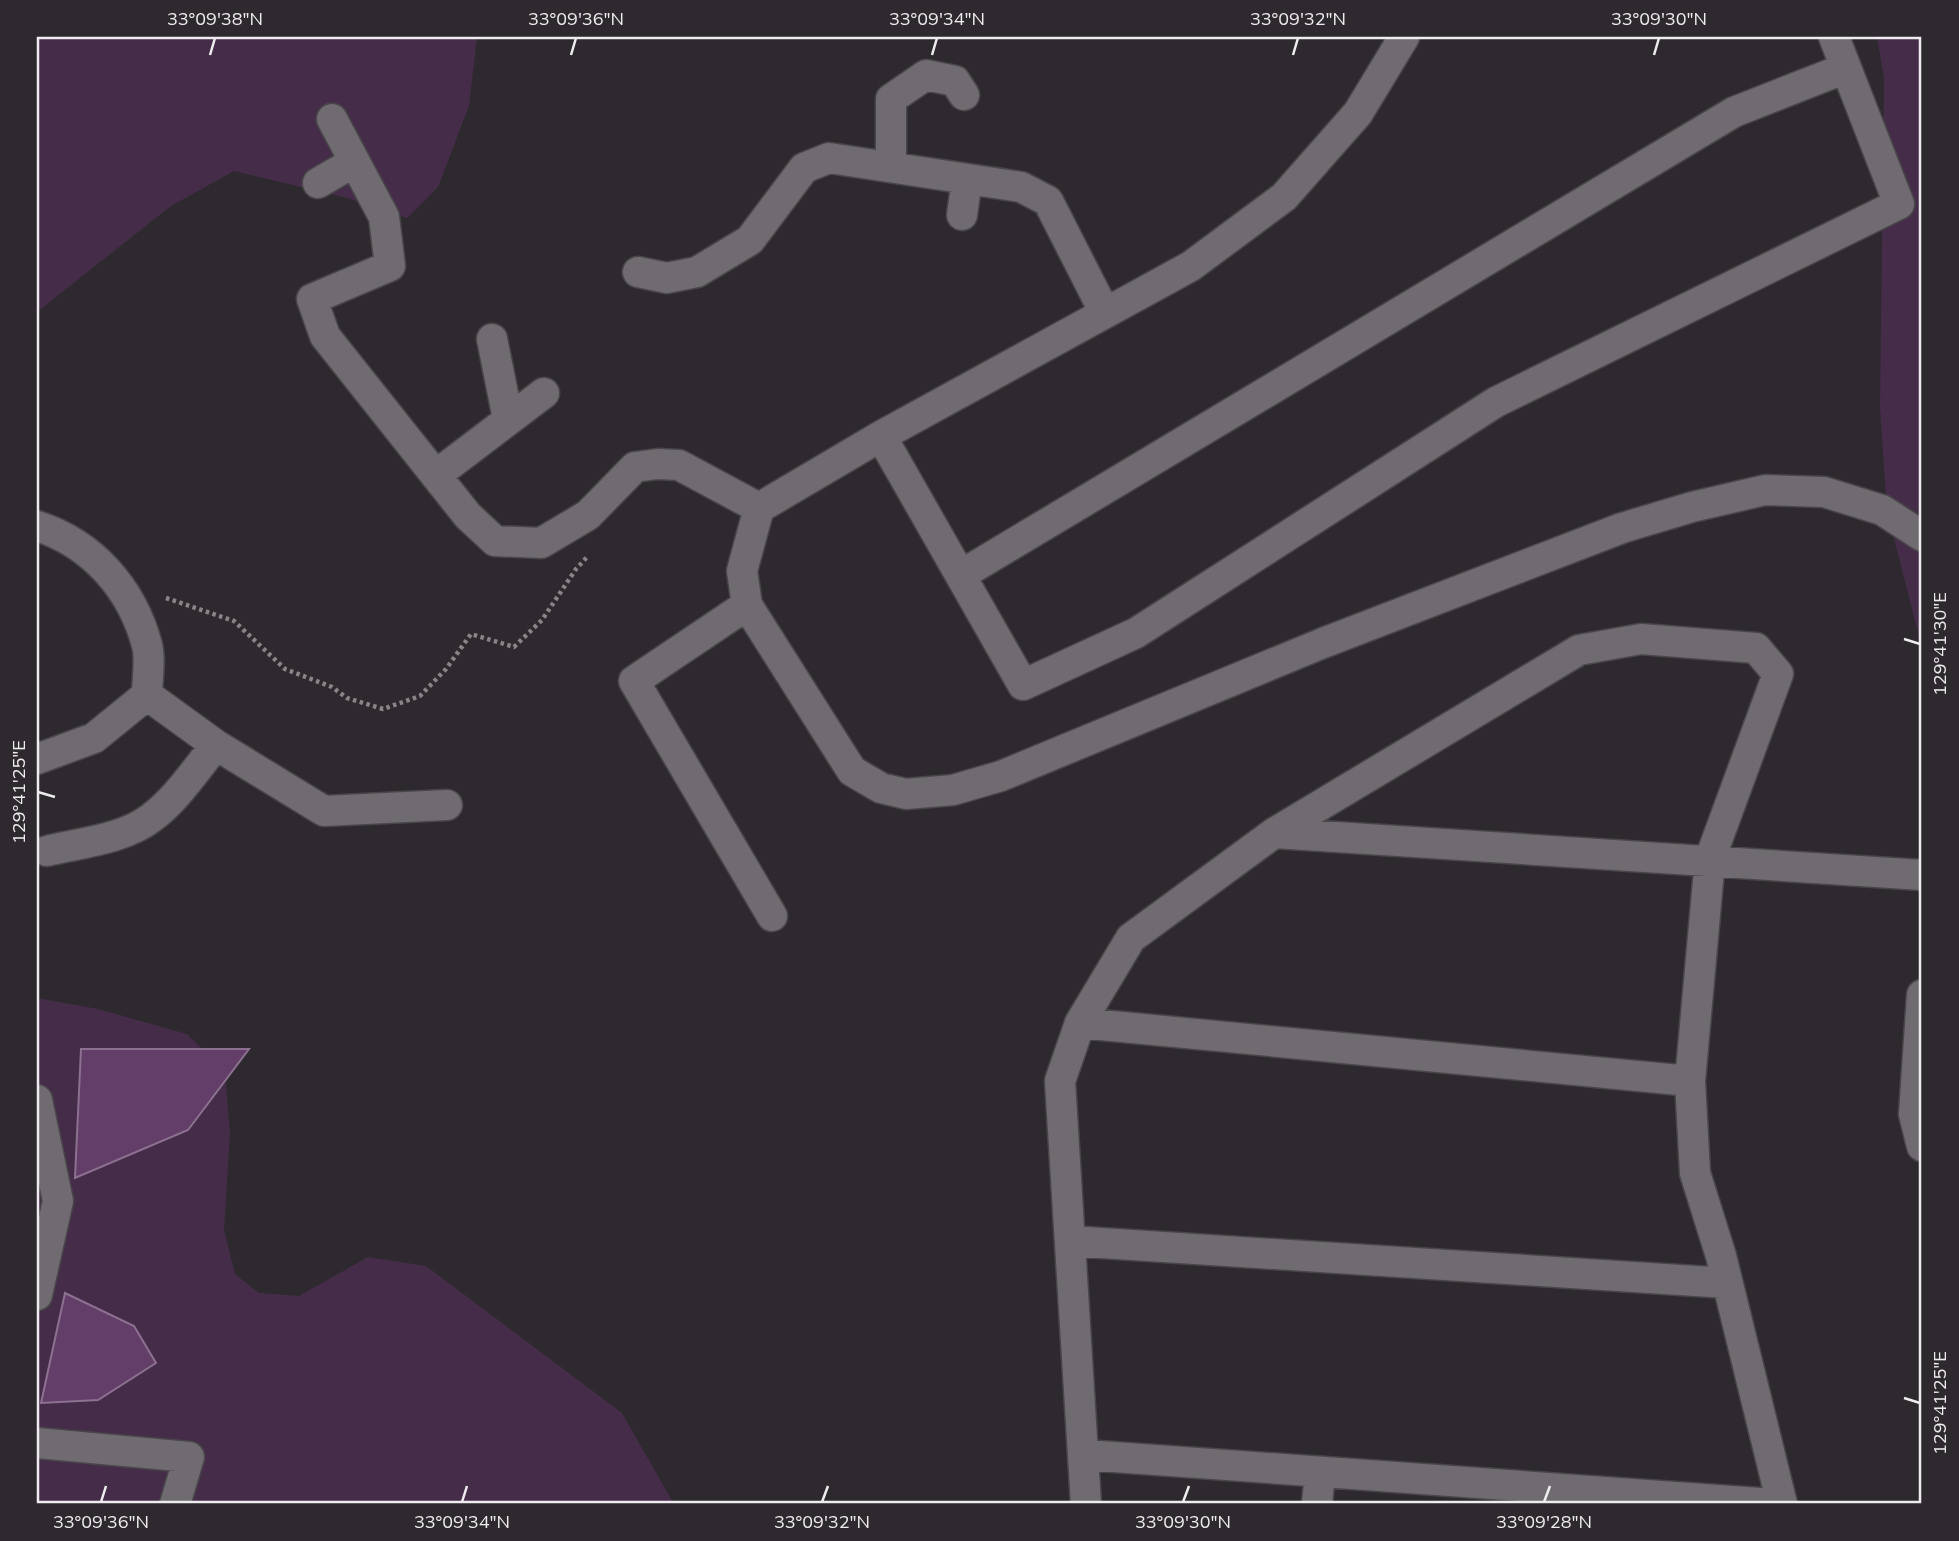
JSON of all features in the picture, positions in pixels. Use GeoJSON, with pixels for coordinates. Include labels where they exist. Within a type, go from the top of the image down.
{"type":"FeatureCollection","features":[{"type":"Feature","properties":{"kind":"street"},"geometry":{"type":"LineString","coordinates":[[1404,37],[1358,113],[1284,197],[1191,266],[881,436],[759,509],[742,571],[747,605],[852,771],[881,788],[906,794],[953,790],[1001,776],[1336,638],[1622,528],[1692,507],[1765,490],[1824,492],[1881,510],[1922,536]]}},
{"type":"Feature","properties":{"kind":"street"},"geometry":{"type":"LineString","coordinates":[[881,436],[1023,685],[1136,633],[1496,402],[1899,204],[1834,37]]}},
{"type":"Feature","properties":{"kind":"street"},"geometry":{"type":"LineString","coordinates":[[961,575],[1734,111],[1846,68]]}},
{"type":"Feature","properties":{"kind":"street"},"geometry":{"type":"LineString","coordinates":[[891,167],[891,99],[926,75],[955,81],[964,95]]}},
{"type":"Feature","properties":{"kind":"street"},"geometry":{"type":"LineString","coordinates":[[332,119],[384,217],[390,266],[312,299],[325,336],[468,516],[495,541],[541,543],[588,515],[635,467],[658,464],[679,465],[759,509]]}},
{"type":"Feature","properties":{"kind":"street"},"geometry":{"type":"LineString","coordinates":[[638,272],[667,278],[697,272],[750,240],[804,168],[828,158],[1021,187],[1048,201],[1105,313]]}},
{"type":"Feature","properties":{"kind":"street"},"geometry":{"type":"LineString","coordinates":[[318,183],[354,162]]}},
{"type":"Feature","properties":{"kind":"street"},"geometry":{"type":"LineString","coordinates":[[962,215],[967,179]]}},
{"type":"Feature","properties":{"kind":"street"},"geometry":{"type":"LineString","coordinates":[[492,339],[508,419]]}},
{"type":"Feature","properties":{"kind":"street"},"geometry":{"type":"LineString","coordinates":[[436,475],[544,393]]}},
{"type":"Feature","properties":{"kind":"street"},"geometry":{"type":"LineString","coordinates":[[37,526],[59,533],[101,561],[130,600],[148,648],[147,695],[94,738],[37,759]]}},
{"type":"Feature","properties":{"kind":"street"},"geometry":{"type":"LineString","coordinates":[[747,605],[634,681],[772,916]]}},
{"type":"Feature","properties":{"kind":"street"},"geometry":{"type":"LineString","coordinates":[[1086,1504],[1060,1081],[1080,1023],[1131,937],[1274,833],[1579,650],[1641,639],[1756,648],[1779,674],[1710,859],[1690,1081],[1695,1173],[1727,1283],[1782,1504]]}},
{"type":"Feature","properties":{"kind":"street"},"geometry":{"type":"LineString","coordinates":[[147,695],[216,745],[324,811],[447,805]]}},
{"type":"Feature","properties":{"kind":"street"},"geometry":{"type":"LineString","coordinates":[[47,851],[112,836],[150,820],[175,795],[216,745]]}},
{"type":"Feature","properties":{"kind":"street"},"geometry":{"type":"LineString","coordinates":[[1274,833],[1710,859],[1922,875]]}},
{"type":"Feature","properties":{"kind":"street"},"geometry":{"type":"LineString","coordinates":[[1922,995],[1919,1076],[1914,1114],[1922,1146]]}},
{"type":"Feature","properties":{"kind":"street"},"geometry":{"type":"LineString","coordinates":[[1080,1023],[1690,1081]]}},
{"type":"Feature","properties":{"kind":"street"},"geometry":{"type":"LineString","coordinates":[[37,1100],[58,1200],[37,1295]]}},
{"type":"Feature","properties":{"kind":"street"},"geometry":{"type":"LineString","coordinates":[[1070,1241],[1727,1283]]}},
{"type":"Feature","properties":{"kind":"street"},"geometry":{"type":"LineString","coordinates":[[37,1443],[189,1457],[175,1504]]}},
{"type":"Feature","properties":{"kind":"street"},"geometry":{"type":"LineString","coordinates":[[1085,1455],[1320,1472],[1550,1496],[1774,1504]]}},
{"type":"Feature","properties":{"kind":"street"},"geometry":{"type":"LineString","coordinates":[[1317,1504],[1320,1472]]}},
{"type":"Feature","properties":{"kind":"path"},"geometry":{"type":"LineString","coordinates":[[130,600],[159,596],[233,621],[285,669],[332,687],[347,698],[383,709],[420,696],[446,669],[471,634],[514,647],[542,621],[576,569],[596,549]]}},
{"type":"Feature","properties":{"kind":"shaded area"},"geometry":{"type":"Polygon","coordinates":[[[37,37],[477,37],[469,106],[438,187],[407,218],[347,198],[234,171],[171,206],[37,312],[37,37]]]}},
{"type":"Feature","properties":{"kind":"shaded area"},"geometry":{"type":"Polygon","coordinates":[[[1877,37],[1922,37],[1922,648],[1887,511],[1880,408],[1884,78],[1877,37]]]}},
{"type":"Feature","properties":{"kind":"shaded area"},"geometry":{"type":"Polygon","coordinates":[[[37,998],[98,1009],[187,1034],[225,1072],[230,1134],[224,1230],[235,1274],[259,1293],[299,1296],[368,1257],[426,1266],[622,1413],[674,1504],[37,1504],[37,998]]]}},
{"type":"Feature","properties":{"kind":"shaded area"},"geometry":{"type":"Polygon","coordinates":[[[81,1049],[249,1049],[188,1130],[75,1178],[81,1049]]]}},
{"type":"Feature","properties":{"kind":"shaded area"},"geometry":{"type":"Polygon","coordinates":[[[65,1293],[134,1326],[156,1363],[98,1400],[41,1403],[65,1293]]]}}]}
